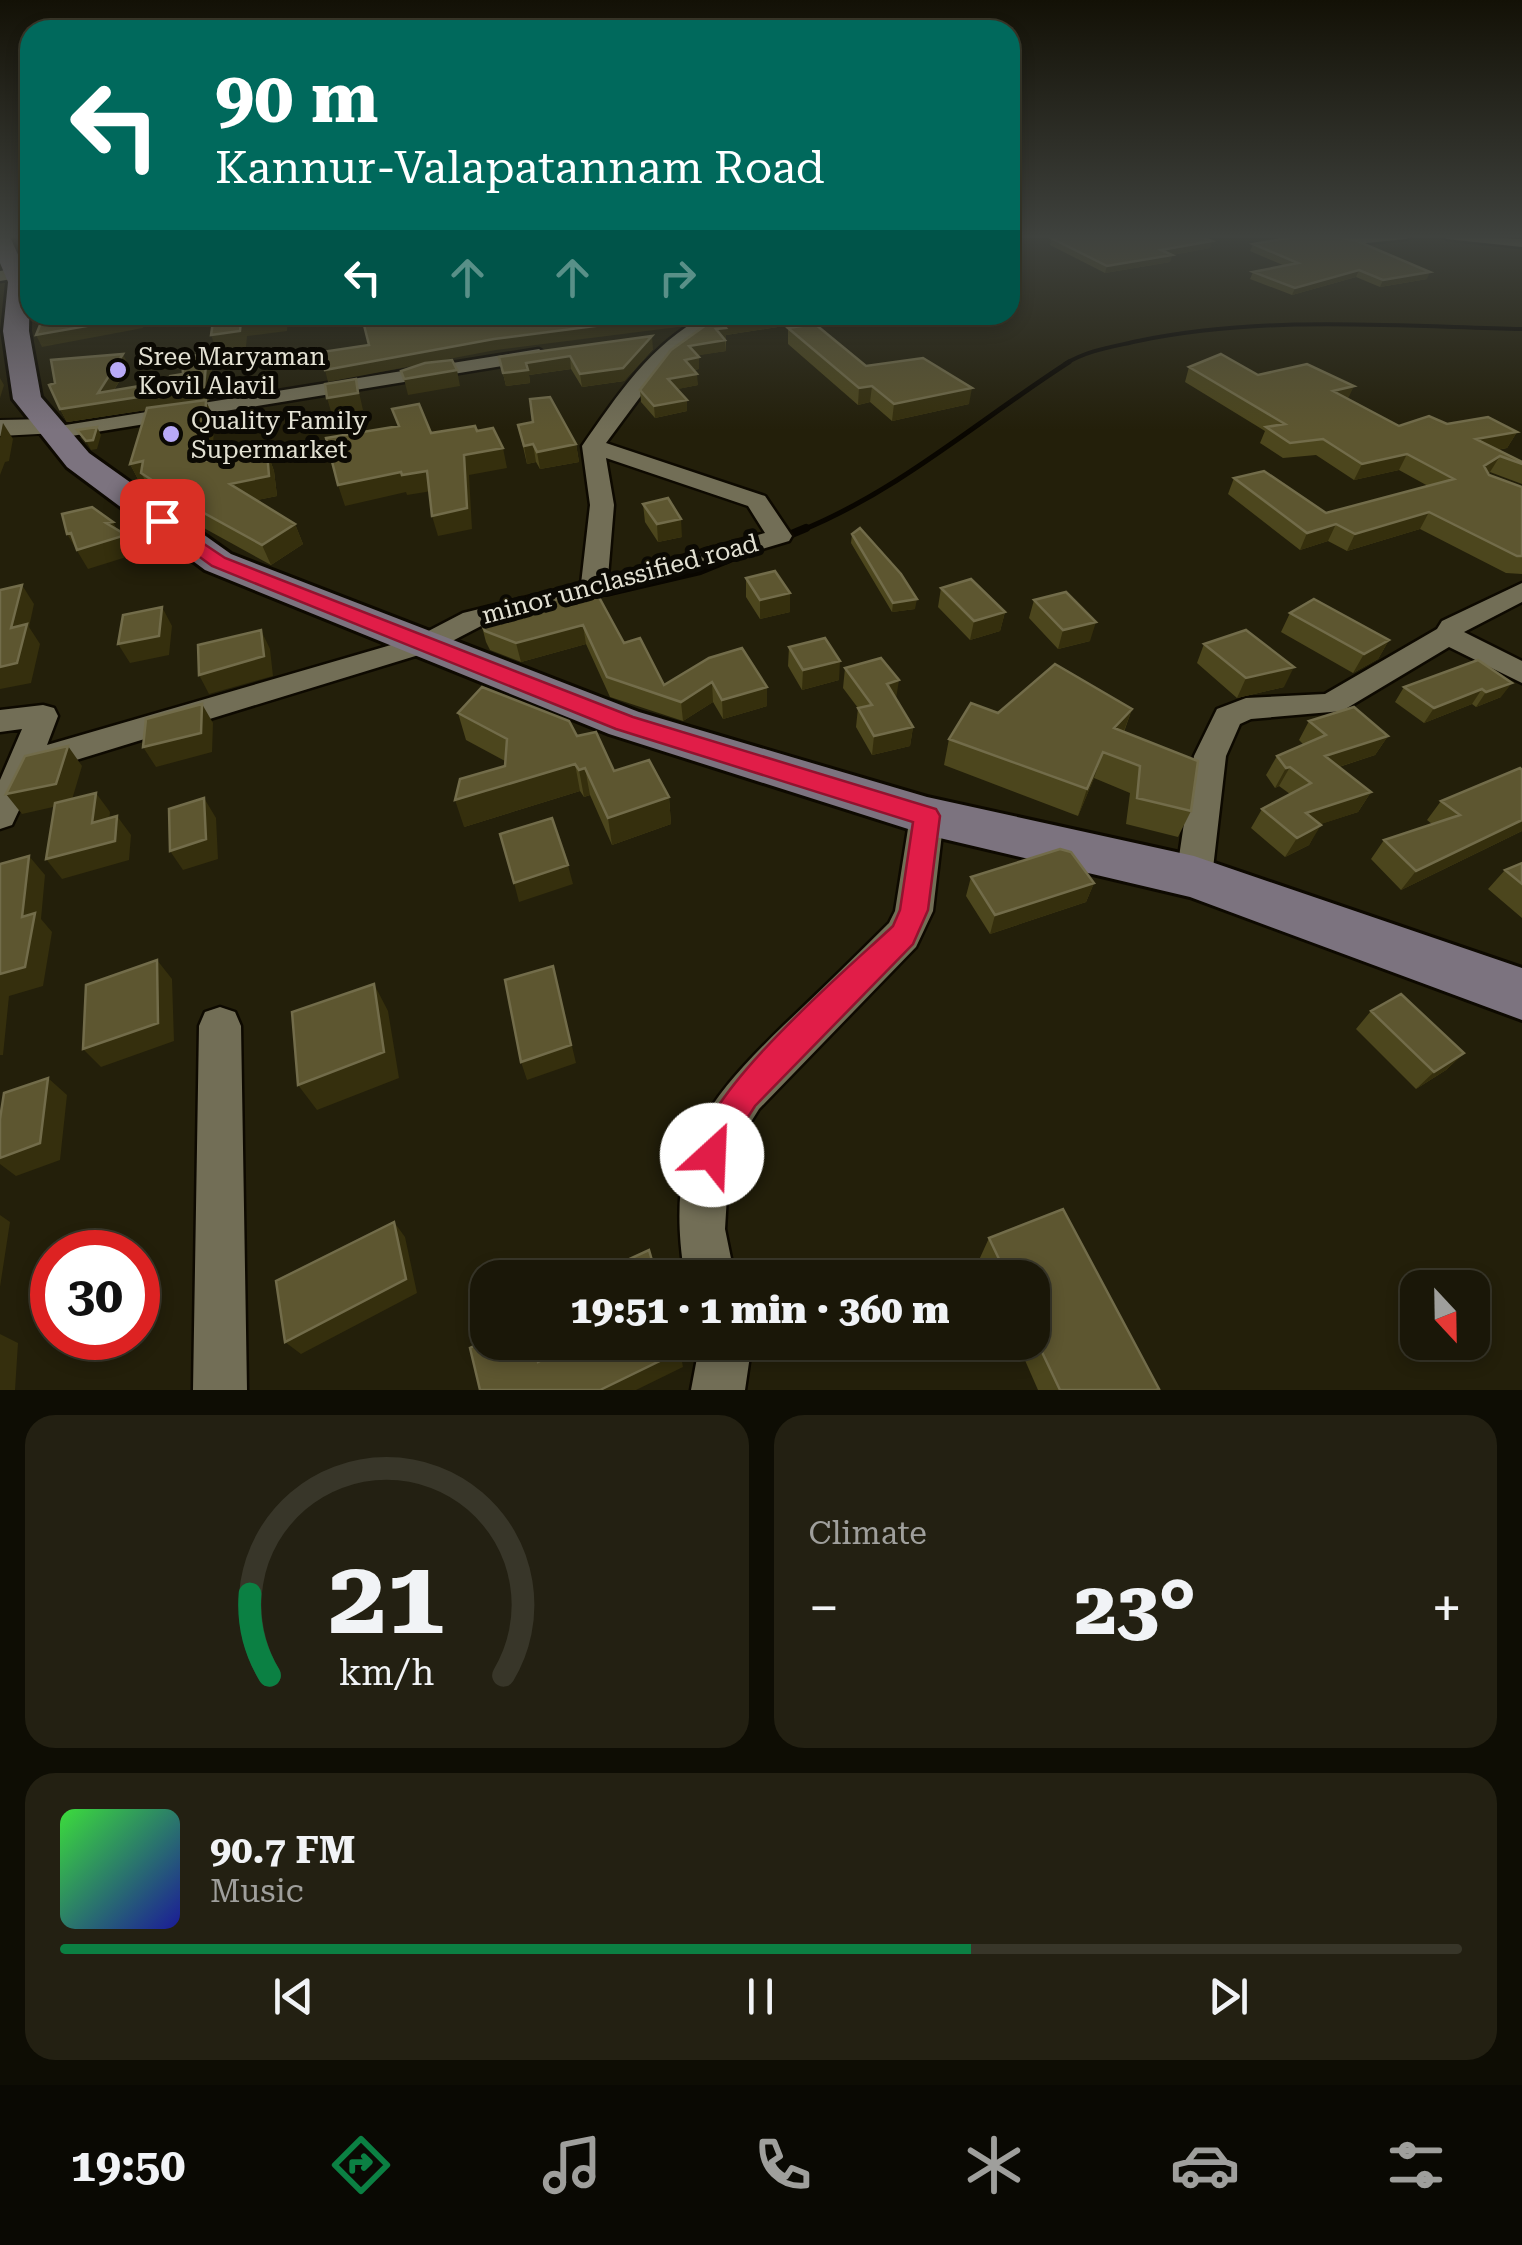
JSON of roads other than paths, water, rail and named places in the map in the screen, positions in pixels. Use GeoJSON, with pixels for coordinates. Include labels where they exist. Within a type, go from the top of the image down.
{"type":"FeatureCollection","features":[{"type":"Feature","properties":{"kind":"main road"},"geometry":{"type":"LineString","coordinates":[[8,318],[26,420],[218,562],[624,723],[927,816],[1194,877],[1522,994]]}},
{"type":"Feature","properties":{"kind":"street"},"geometry":{"type":"LineString","coordinates":[[594,589],[602,505],[592,446],[646,370],[703,325]]}},
{"type":"Feature","properties":{"kind":"street"},"geometry":{"type":"LineString","coordinates":[[648,341],[685,336]]}},
{"type":"Feature","properties":{"kind":"street"},"geometry":{"type":"LineString","coordinates":[[26,420],[393,380],[426,371],[555,353]]}},
{"type":"Feature","properties":{"kind":"street","name":"minor unclassified road"},"geometry":{"type":"LineString","coordinates":[[24,764],[425,644],[472,619],[780,536],[757,501],[592,446]]}},
{"type":"Feature","properties":{"kind":"street"},"geometry":{"type":"LineString","coordinates":[[1194,877],[1210,756],[1228,717],[1246,709],[1331,704],[1448,635],[1452,627],[1522,592]]}},
{"type":"Feature","properties":{"kind":"street"},"geometry":{"type":"LineString","coordinates":[[1448,635],[1522,673]]}},
{"type":"Feature","properties":{"kind":"street"},"geometry":{"type":"LineString","coordinates":[[0,721],[43,716],[0,816]]}},
{"type":"Feature","properties":{"kind":"street"},"geometry":{"type":"LineString","coordinates":[[707,1260],[701,1229],[705,1179],[719,1132],[744,1094],[903,935],[914,910],[927,816]]}},
{"type":"Feature","properties":{"kind":"street"},"geometry":{"type":"LineString","coordinates":[[220,1026],[220,1390]]}},
{"type":"Feature","properties":{"kind":"street"},"geometry":{"type":"LineString","coordinates":[[718,1390],[723,1360]]}},
{"type":"Feature","properties":{"kind":"waterway"},"geometry":{"type":"LineString","coordinates":[[1065,364],[1091,352],[1138,341],[1233,328],[1329,324],[1522,329]]}},
{"type":"Feature","properties":{"kind":"waterway"},"geometry":{"type":"LineString","coordinates":[[800,531],[905,475],[1069,362]]}},
{"type":"Feature","properties":{"kind":"waterway"},"geometry":{"type":"LineString","coordinates":[[782,538],[806,528]]}},
{"type":"Feature","properties":{"kind":"waterway"},"geometry":{"type":"LineString","coordinates":[[606,593],[700,571],[737,556]]}},
{"type":"Feature","properties":{"kind":"place","name":"Sree Maryaman Kovil Alavil"},"geometry":{"type":"Point","coordinates":[118,370]}},
{"type":"Feature","properties":{"kind":"place","name":"Quality Family Supermarket"},"geometry":{"type":"Point","coordinates":[171,434]}}]}
